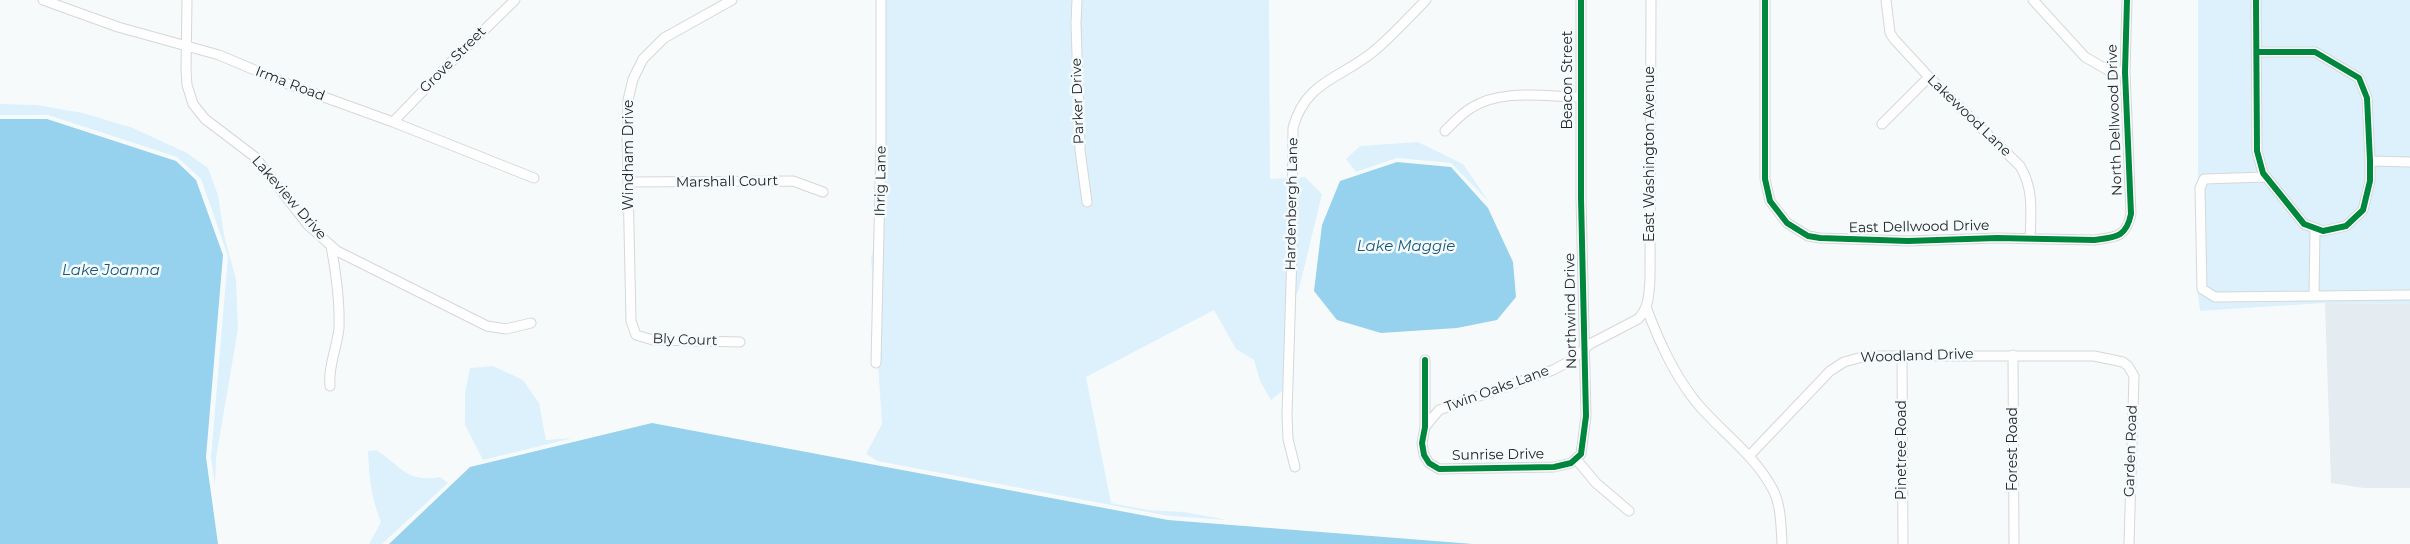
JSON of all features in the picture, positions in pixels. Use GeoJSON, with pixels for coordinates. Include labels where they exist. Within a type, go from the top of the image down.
{"type":"FeatureCollection","features":[{"type":"Feature","properties":{"kind":"street","name":"Irma Road"},"geometry":{"type":"LineString","coordinates":[[43,0],[118,28],[219,55],[288,84],[393,122],[534,178]]}},
{"type":"Feature","properties":{"kind":"street","name":"Lakeview Drive"},"geometry":{"type":"LineString","coordinates":[[187,0],[187,85],[190,95],[200,113],[255,158],[308,225],[331,246],[487,326],[506,329],[531,323]]}},
{"type":"Feature","properties":{"kind":"street","name":"Grove Street"},"geometry":{"type":"LineString","coordinates":[[393,122],[515,0]]}},
{"type":"Feature","properties":{"kind":"street","name":"Windham Drive"},"geometry":{"type":"LineString","coordinates":[[633,331],[631,321],[628,100],[638,68],[664,38],[732,0]]}},
{"type":"Feature","properties":{"kind":"street","name":"Ihrig Lane"},"geometry":{"type":"LineString","coordinates":[[876,363],[881,142],[881,0]]}},
{"type":"Feature","properties":{"kind":"street","name":"Parker Drive"},"geometry":{"type":"LineString","coordinates":[[1077,0],[1080,150],[1087,202]]}},
{"type":"Feature","properties":{"kind":"street","name":"Hardenbergh Lane"},"geometry":{"type":"LineString","coordinates":[[1295,466],[1288,439],[1286,415],[1292,254],[1292,145],[1295,120],[1300,108],[1314,90],[1341,70],[1362,60],[1375,50],[1426,0]]}},
{"type":"Feature","properties":{"kind":"street","name":"Beacon Street"},"geometry":{"type":"LineString","coordinates":[[1581,0],[1581,161]]}},
{"type":"Feature","properties":{"kind":"street","name":"East Washington Avenue"},"geometry":{"type":"LineString","coordinates":[[1646,307],[1650,278],[1649,124],[1651,0]]}},
{"type":"Feature","properties":{"kind":"street","name":"East Dellwood Drive"},"geometry":{"type":"LineString","coordinates":[[1765,0],[1766,191],[1770,201],[1786,224],[1808,236],[1848,241],[2094,240],[2120,235]]}},
{"type":"Feature","properties":{"kind":"street","name":"Lakewood Lane"},"geometry":{"type":"LineString","coordinates":[[1886,0],[1890,33],[1929,77],[2020,166],[2030,186],[2030,239]]}},
{"type":"Feature","properties":{"kind":"street"},"geometry":{"type":"LineString","coordinates":[[2033,0],[2085,56],[2106,69],[2125,72]]}},
{"type":"Feature","properties":{"kind":"street","name":"North Dellwood Drive"},"geometry":{"type":"LineString","coordinates":[[2120,235],[2127,229],[2131,214],[2125,72],[2127,0]]}},
{"type":"Feature","properties":{"kind":"street"},"geometry":{"type":"LineString","coordinates":[[2256,0],[2257,151],[2263,173],[2304,224],[2323,231],[2346,226],[2363,210],[2370,181],[2367,98],[2359,78],[2315,52],[2257,52]]}},
{"type":"Feature","properties":{"kind":"street"},"geometry":{"type":"LineString","coordinates":[[1882,124],[1929,77]]}},
{"type":"Feature","properties":{"kind":"street"},"geometry":{"type":"LineString","coordinates":[[1446,131],[1471,108],[1497,98],[1512,96],[1581,98]]}},
{"type":"Feature","properties":{"kind":"street","name":"Northwind Drive"},"geometry":{"type":"LineString","coordinates":[[1576,459],[1582,451],[1586,422],[1583,349],[1581,161]]}},
{"type":"Feature","properties":{"kind":"street"},"geometry":{"type":"LineString","coordinates":[[2370,161],[2410,162]]}},
{"type":"Feature","properties":{"kind":"street"},"geometry":{"type":"LineString","coordinates":[[2266,177],[2204,179],[2200,188],[2202,289],[2215,297],[2410,295]]}},
{"type":"Feature","properties":{"kind":"street","name":"Marshall Court"},"geometry":{"type":"LineString","coordinates":[[628,182],[794,181],[823,192]]}},
{"type":"Feature","properties":{"kind":"street"},"geometry":{"type":"LineString","coordinates":[[2314,295],[2315,229]]}},
{"type":"Feature","properties":{"kind":"street"},"geometry":{"type":"LineString","coordinates":[[330,386],[330,368],[339,326],[336,274],[331,246]]}},
{"type":"Feature","properties":{"kind":"street"},"geometry":{"type":"LineString","coordinates":[[1646,307],[1658,338],[1682,382],[1718,425],[1750,455],[1775,495],[1780,513],[1782,544]]}},
{"type":"Feature","properties":{"kind":"street","name":"Twin Oaks Lane"},"geometry":{"type":"LineString","coordinates":[[1425,427],[1439,410],[1553,370],[1570,361],[1583,349],[1638,319],[1646,307]]}},
{"type":"Feature","properties":{"kind":"street","name":"Bly Court"},"geometry":{"type":"LineString","coordinates":[[633,331],[636,335],[653,340],[740,342]]}},
{"type":"Feature","properties":{"kind":"street","name":"Pinetree Road"},"geometry":{"type":"LineString","coordinates":[[1902,355],[1903,544]]}},
{"type":"Feature","properties":{"kind":"street","name":"Forest Road"},"geometry":{"type":"LineString","coordinates":[[2014,355],[2014,544]]}},
{"type":"Feature","properties":{"kind":"street","name":"Woodland Drive"},"geometry":{"type":"LineString","coordinates":[[1750,455],[1816,386],[1844,362],[1866,356],[2094,356],[2123,362]]}},
{"type":"Feature","properties":{"kind":"street"},"geometry":{"type":"LineString","coordinates":[[1425,360],[1425,427]]}},
{"type":"Feature","properties":{"kind":"street","name":"Garden Road"},"geometry":{"type":"LineString","coordinates":[[2123,362],[2132,371],[2134,386],[2130,444],[2128,544]]}},
{"type":"Feature","properties":{"kind":"street","name":"Sunrise Drive"},"geometry":{"type":"LineString","coordinates":[[1425,427],[1422,442],[1425,456],[1429,463],[1439,469],[1554,467],[1566,465],[1576,459]]}},
{"type":"Feature","properties":{"kind":"street"},"geometry":{"type":"LineString","coordinates":[[1576,459],[1596,483],[1628,511]]}},
{"type":"Feature","properties":{"kind":"shaded area"},"geometry":{"type":"Polygon","coordinates":[[[883,0],[1269,0],[1270,179],[1305,177],[1322,194],[1299,289],[1288,312],[1292,383],[1271,400],[1260,381],[1254,360],[1236,349],[1214,310],[1086,377],[1111,503],[1147,510],[1184,512],[1228,520],[1169,516],[877,461],[866,454],[882,424],[871,258],[886,199],[883,0]]]}},
{"type":"Feature","properties":{"kind":"shaded area"},"geometry":{"type":"Polygon","coordinates":[[[2198,0],[2410,0],[2410,304],[2325,303],[2200,311],[2198,295],[2198,0]]]}},
{"type":"Feature","properties":{"kind":"shaded area"},"geometry":{"type":"Polygon","coordinates":[[[0,104],[37,105],[83,113],[133,128],[187,153],[208,168],[218,195],[224,235],[236,279],[238,329],[216,458],[215,486],[211,457],[228,256],[201,179],[177,157],[48,115],[0,115],[0,104]]]}},
{"type":"Feature","properties":{"kind":"shaded area"},"geometry":{"type":"Polygon","coordinates":[[[1418,142],[1463,164],[1489,202],[1451,163],[1397,158],[1356,172],[1346,159],[1360,146],[1418,142]]]}},
{"type":"Feature","properties":{"kind":"shaded area"},"geometry":{"type":"Polygon","coordinates":[[[2325,303],[2410,304],[2410,488],[2364,488],[2331,483],[2325,303]]]}},
{"type":"Feature","properties":{"kind":"shaded area"},"geometry":{"type":"Polygon","coordinates":[[[493,366],[523,380],[539,403],[546,440],[573,438],[483,460],[465,425],[465,393],[470,368],[493,366]]]}},
{"type":"Feature","properties":{"kind":"shaded area"},"geometry":{"type":"Polygon","coordinates":[[[376,450],[405,472],[419,478],[440,477],[448,483],[382,544],[369,544],[381,522],[373,496],[369,470],[368,451],[376,450]]]}},
{"type":"Feature","properties":{"kind":"water","name":"Lake Joanna"},"geometry":{"type":"Polygon","coordinates":[[[0,119],[47,119],[176,161],[196,180],[223,255],[206,457],[218,544],[0,544],[0,119]]]}},
{"type":"Feature","properties":{"kind":"water","name":"Lake Maggie"},"geometry":{"type":"Polygon","coordinates":[[[1397,162],[1451,167],[1488,208],[1513,262],[1516,297],[1497,320],[1457,328],[1381,333],[1337,320],[1314,291],[1322,225],[1340,181],[1397,162]]]}},
{"type":"Feature","properties":{"kind":"water"},"geometry":{"type":"Polygon","coordinates":[[[652,423],[1168,520],[1473,544],[389,544],[470,467],[652,423]]]}},
{"type":"Feature","properties":{"kind":"cycle path"},"geometry":{"type":"LineString","coordinates":[[1425,360],[1425,427],[1422,443],[1424,455],[1429,463],[1439,469],[1554,467],[1571,463],[1581,454],[1586,416],[1581,198],[1581,0]]}},
{"type":"Feature","properties":{"kind":"cycle path"},"geometry":{"type":"LineString","coordinates":[[1765,0],[1765,179],[1770,201],[1787,223],[1808,236],[1908,241],[1997,238],[2094,240],[2114,237],[2123,232],[2131,214],[2125,72],[2127,0]]}},
{"type":"Feature","properties":{"kind":"cycle path"},"geometry":{"type":"LineString","coordinates":[[2256,0],[2257,151],[2263,173],[2304,224],[2323,231],[2346,226],[2363,210],[2370,181],[2367,98],[2359,78],[2315,52],[2257,52]]}}]}
